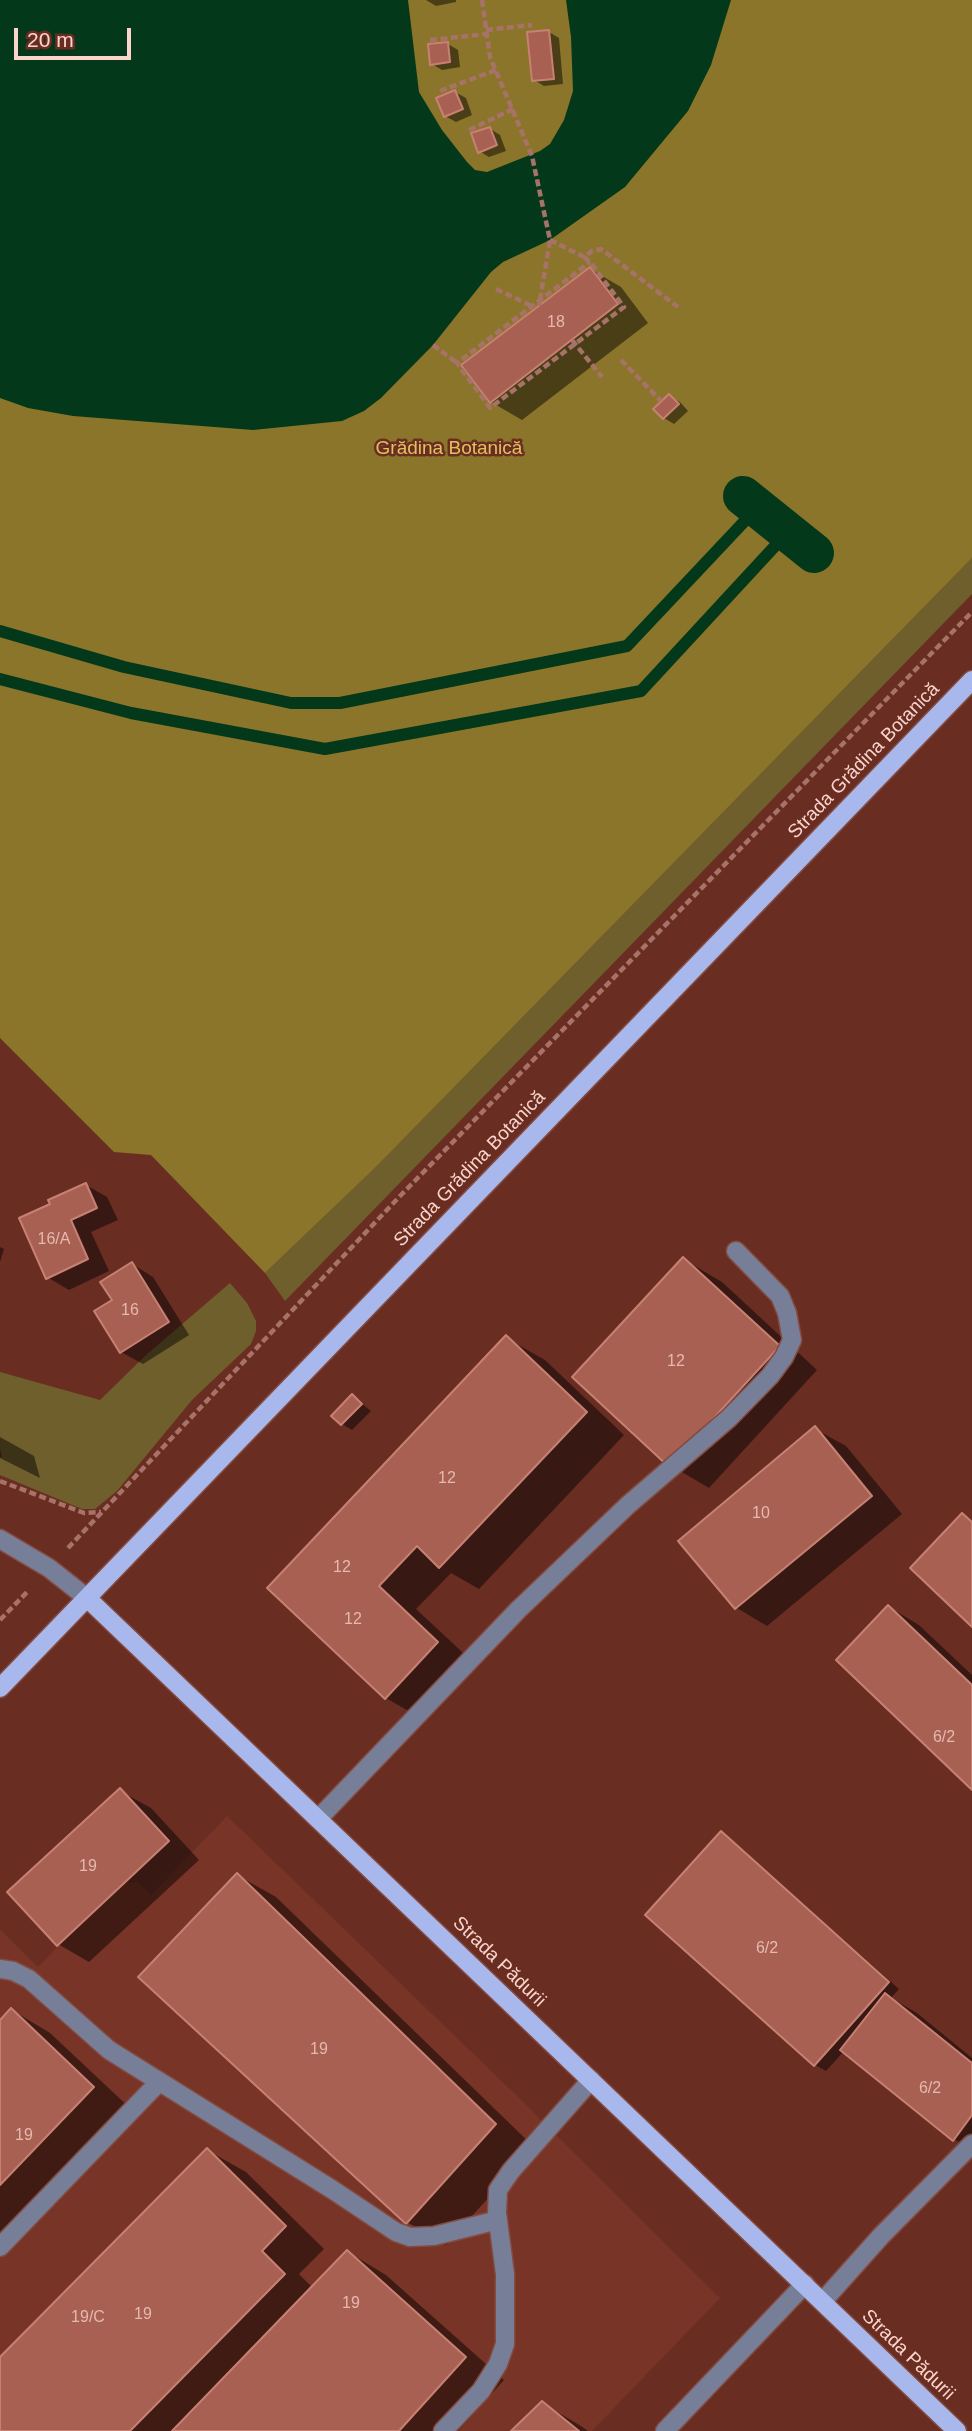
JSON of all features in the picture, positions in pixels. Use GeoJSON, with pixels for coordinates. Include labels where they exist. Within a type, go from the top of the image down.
{"type":"FeatureCollection","features":[{"type":"Feature","properties":{"kind":"main road","name":"Strada Grădina Botanică"},"geometry":{"type":"LineString","coordinates":[[0,1688],[972,680]]}},
{"type":"Feature","properties":{"kind":"main road","name":"Strada Pădurii"},"geometry":{"type":"LineString","coordinates":[[87,1598],[957,2431]]}},
{"type":"Feature","properties":{"kind":"street"},"geometry":{"type":"LineString","coordinates":[[318,1819],[518,1610],[628,1505],[729,1418],[777,1366],[792,1340],[787,1313],[780,1296],[736,1251]]}},
{"type":"Feature","properties":{"kind":"street","name":"Strada Pădurii"},"geometry":{"type":"LineString","coordinates":[[0,1539],[49,1568],[87,1598]]}},
{"type":"Feature","properties":{"kind":"street"},"geometry":{"type":"LineString","coordinates":[[0,1969],[13,1970],[29,1979],[109,2050],[396,2232],[410,2237],[434,2235],[498,2220]]}},
{"type":"Feature","properties":{"kind":"street"},"geometry":{"type":"LineString","coordinates":[[443,2431],[481,2391],[498,2364],[505,2344],[505,2274],[498,2220],[498,2190],[511,2171],[591,2080]]}},
{"type":"Feature","properties":{"kind":"street"},"geometry":{"type":"LineString","coordinates":[[0,2247],[159,2082]]}},
{"type":"Feature","properties":{"kind":"street"},"geometry":{"type":"LineString","coordinates":[[823,2301],[881,2236],[972,2144]]}},
{"type":"Feature","properties":{"kind":"street"},"geometry":{"type":"LineString","coordinates":[[664,2431],[805,2284]]}},
{"type":"Feature","properties":{"kind":"path"},"geometry":{"type":"LineString","coordinates":[[482,0],[490,57],[532,156],[550,240],[537,304]]}},
{"type":"Feature","properties":{"kind":"path"},"geometry":{"type":"LineString","coordinates":[[429,40],[531,25]]}},
{"type":"Feature","properties":{"kind":"path"},"geometry":{"type":"LineString","coordinates":[[440,91],[496,70]]}},
{"type":"Feature","properties":{"kind":"path"},"geometry":{"type":"LineString","coordinates":[[469,130],[513,109]]}},
{"type":"Feature","properties":{"kind":"path"},"geometry":{"type":"LineString","coordinates":[[433,345],[457,363],[490,408],[574,342],[624,307],[590,262],[550,240]]}},
{"type":"Feature","properties":{"kind":"path"},"geometry":{"type":"LineString","coordinates":[[584,257],[601,249],[678,307]]}},
{"type":"Feature","properties":{"kind":"path"},"geometry":{"type":"LineString","coordinates":[[457,363],[590,262]]}},
{"type":"Feature","properties":{"kind":"path"},"geometry":{"type":"LineString","coordinates":[[496,289],[537,304]]}},
{"type":"Feature","properties":{"kind":"path"},"geometry":{"type":"LineString","coordinates":[[574,342],[602,377]]}},
{"type":"Feature","properties":{"kind":"path"},"geometry":{"type":"LineString","coordinates":[[621,360],[661,401]]}},
{"type":"Feature","properties":{"kind":"path"},"geometry":{"type":"LineString","coordinates":[[0,1620],[411,1185],[972,612]]}},
{"type":"Feature","properties":{"kind":"path"},"geometry":{"type":"LineString","coordinates":[[0,1481],[84,1513],[101,1512]]}},
{"type":"Feature","properties":{"kind":"shaded area"},"geometry":{"type":"Polygon","coordinates":[[[0,0],[408,0],[419,92],[442,130],[467,162],[475,170],[487,172],[540,151],[550,144],[564,120],[573,91],[571,37],[566,0],[731,0],[711,65],[688,111],[625,187],[550,240],[503,262],[491,272],[433,345],[381,398],[364,411],[342,421],[253,430],[73,416],[28,408],[0,398],[0,0]]]}},
{"type":"Feature","properties":{"kind":"shaded area"},"geometry":{"type":"Polygon","coordinates":[[[972,558],[972,594],[285,1301],[265,1273],[376,1167],[972,558]]]}},
{"type":"Feature","properties":{"kind":"shaded area"},"geometry":{"type":"Polygon","coordinates":[[[230,1283],[247,1303],[256,1321],[256,1331],[251,1344],[192,1400],[117,1491],[95,1509],[82,1509],[0,1475],[0,1372],[100,1400],[146,1355],[230,1283]]]}},
{"type":"Feature","properties":{"kind":"shaded area"},"geometry":{"type":"Polygon","coordinates":[[[227,1816],[512,2091],[720,2298],[592,2431],[0,2431],[0,1929],[38,1967],[119,1883],[138,1882],[151,1895],[227,1816]]]}},
{"type":"Feature","properties":{"kind":"green space","name":"Grădina Botanică"},"geometry":{"type":"Polygon","coordinates":[[[0,0],[972,0],[972,558],[376,1167],[265,1273],[151,1155],[114,1152],[0,1038],[0,0]]]}},
{"type":"Feature","properties":{"kind":"building"},"geometry":{"type":"Polygon","coordinates":[[[549,30],[554,79],[532,81],[527,32],[549,30]]]}},
{"type":"Feature","properties":{"kind":"building"},"geometry":{"type":"Polygon","coordinates":[[[448,42],[450,62],[430,65],[428,44],[448,42]]]}},
{"type":"Feature","properties":{"kind":"building"},"geometry":{"type":"Polygon","coordinates":[[[455,90],[463,109],[444,117],[436,98],[455,90]]]}},
{"type":"Feature","properties":{"kind":"building"},"geometry":{"type":"Polygon","coordinates":[[[490,127],[497,145],[478,153],[471,133],[490,127]]]}},
{"type":"Feature","properties":{"kind":"building"},"geometry":{"type":"Polygon","coordinates":[[[590,267],[618,304],[490,403],[461,365],[590,267]]]}},
{"type":"Feature","properties":{"kind":"building"},"geometry":{"type":"Polygon","coordinates":[[[669,394],[679,404],[663,419],[653,409],[669,394]]]}},
{"type":"Feature","properties":{"kind":"building"},"geometry":{"type":"Polygon","coordinates":[[[86,1183],[97,1208],[71,1220],[88,1259],[46,1279],[19,1218],[50,1204],[48,1200],[86,1183]]]}},
{"type":"Feature","properties":{"kind":"building"},"geometry":{"type":"Polygon","coordinates":[[[683,1257],[780,1346],[669,1467],[572,1377],[683,1257]]]}},
{"type":"Feature","properties":{"kind":"building"},"geometry":{"type":"Polygon","coordinates":[[[132,1262],[169,1322],[120,1353],[94,1311],[112,1300],[100,1282],[132,1262]]]}},
{"type":"Feature","properties":{"kind":"building"},"geometry":{"type":"Polygon","coordinates":[[[506,1335],[587,1412],[439,1568],[417,1546],[379,1586],[438,1642],[385,1699],[267,1588],[506,1335]]]}},
{"type":"Feature","properties":{"kind":"building"},"geometry":{"type":"Polygon","coordinates":[[[352,1394],[362,1404],[341,1425],[331,1416],[352,1394]]]}},
{"type":"Feature","properties":{"kind":"building"},"geometry":{"type":"Polygon","coordinates":[[[815,1426],[872,1496],[735,1609],[678,1541],[815,1426]]]}},
{"type":"Feature","properties":{"kind":"building"},"geometry":{"type":"Polygon","coordinates":[[[962,1513],[972,1522],[972,1627],[910,1568],[962,1513]]]}},
{"type":"Feature","properties":{"kind":"building"},"geometry":{"type":"Polygon","coordinates":[[[888,1605],[972,1685],[972,1790],[836,1660],[888,1605]]]}},
{"type":"Feature","properties":{"kind":"building"},"geometry":{"type":"Polygon","coordinates":[[[120,1788],[169,1841],[57,1946],[7,1892],[120,1788]]]}},
{"type":"Feature","properties":{"kind":"building"},"geometry":{"type":"Polygon","coordinates":[[[721,1831],[889,1982],[814,2066],[645,1915],[721,1831]]]}},
{"type":"Feature","properties":{"kind":"building"},"geometry":{"type":"Polygon","coordinates":[[[237,1873],[496,2124],[406,2224],[138,1977],[237,1873]]]}},
{"type":"Feature","properties":{"kind":"building"},"geometry":{"type":"Polygon","coordinates":[[[885,1993],[972,2063],[972,2115],[953,2141],[840,2050],[885,1993]]]}},
{"type":"Feature","properties":{"kind":"building"},"geometry":{"type":"Polygon","coordinates":[[[11,2008],[94,2087],[0,2185],[0,2020],[11,2008]]]}},
{"type":"Feature","properties":{"kind":"building"},"geometry":{"type":"Polygon","coordinates":[[[207,2148],[286,2226],[262,2251],[285,2274],[130,2431],[0,2431],[0,2357],[207,2148]]]}},
{"type":"Feature","properties":{"kind":"building"},"geometry":{"type":"Polygon","coordinates":[[[347,2250],[466,2357],[399,2431],[172,2431],[347,2250]]]}},
{"type":"Feature","properties":{"kind":"building"},"geometry":{"type":"Polygon","coordinates":[[[542,2401],[579,2431],[511,2431],[542,2401]]]}},
{"type":"Feature","properties":{"kind":"waterway"},"geometry":{"type":"LineString","coordinates":[[743,496],[814,553]]}},
{"type":"Feature","properties":{"kind":"waterway"},"geometry":{"type":"LineString","coordinates":[[0,631],[124,667],[291,703],[340,703],[627,646],[757,508]]}},
{"type":"Feature","properties":{"kind":"waterway"},"geometry":{"type":"LineString","coordinates":[[0,679],[131,713],[325,749],[641,691],[788,532]]}}]}
